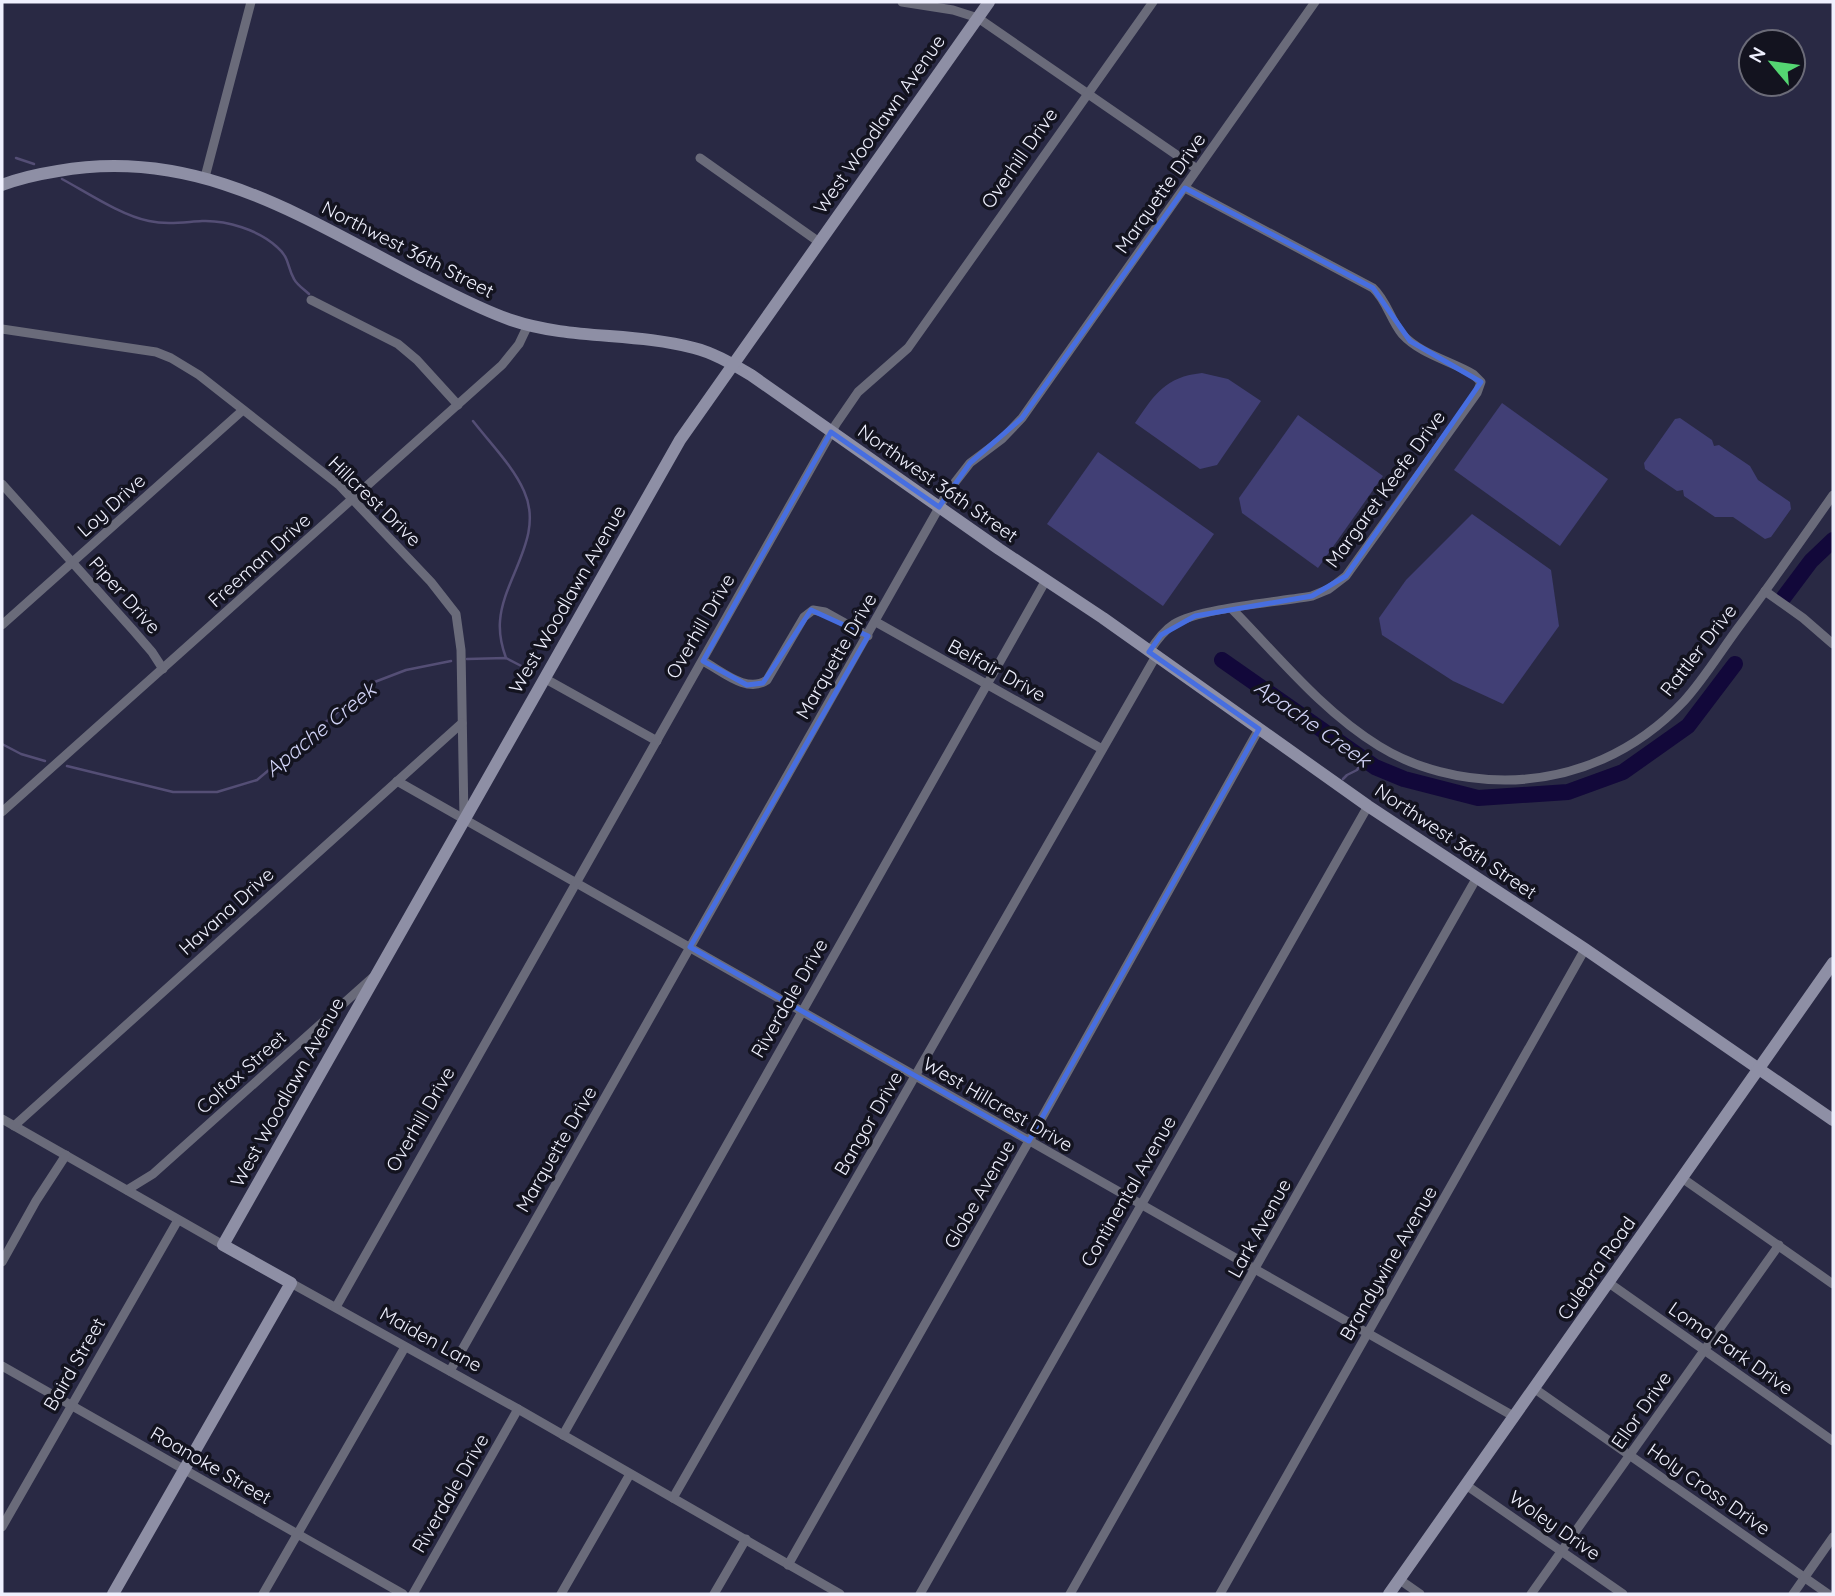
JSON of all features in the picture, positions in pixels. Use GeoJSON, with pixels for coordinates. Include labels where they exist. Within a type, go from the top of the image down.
{"type":"FeatureCollection","features":[{"type":"Feature","properties":{"kind":"main road","name":"West Woodlawn Avenue"},"geometry":{"type":"LineString","coordinates":[[223,1245],[680,440],[989,2]]}},
{"type":"Feature","properties":{"kind":"main road","name":"Northwest 36th Street"},"geometry":{"type":"LineString","coordinates":[[2,184],[20,178],[99,166],[150,167],[205,177],[257,195],[473,305],[528,325],[565,332],[682,345],[707,352],[732,365],[831,432],[1368,806],[1585,949],[1833,1119]]}},
{"type":"Feature","properties":{"kind":"main road","name":"Culebra Road"},"geometry":{"type":"LineString","coordinates":[[1390,1594],[1833,963]]}},
{"type":"Feature","properties":{"kind":"main road","name":"Maiden Lane"},"geometry":{"type":"LineString","coordinates":[[223,1245],[291,1283]]}},
{"type":"Feature","properties":{"kind":"main road"},"geometry":{"type":"LineString","coordinates":[[113,1594],[291,1283]]}},
{"type":"Feature","properties":{"kind":"street"},"geometry":{"type":"LineString","coordinates":[[205,177],[251,2]]}},
{"type":"Feature","properties":{"kind":"street"},"geometry":{"type":"LineString","coordinates":[[902,2],[953,10],[978,18],[1197,169]]}},
{"type":"Feature","properties":{"kind":"street","name":"Overhill Drive"},"geometry":{"type":"LineString","coordinates":[[335,1307],[831,432],[858,392],[908,348],[1153,2]]}},
{"type":"Feature","properties":{"kind":"street","name":"Marquette Drive"},"geometry":{"type":"LineString","coordinates":[[450,1371],[939,507],[970,463],[1002,439],[1022,418],[1315,2]]}},
{"type":"Feature","properties":{"kind":"street"},"geometry":{"type":"LineString","coordinates":[[700,158],[819,242]]}},
{"type":"Feature","properties":{"kind":"street","name":"Margaret Keefe Drive"},"geometry":{"type":"LineString","coordinates":[[1152,654],[1161,635],[1176,623],[1195,616],[1312,596],[1329,589],[1346,576],[1477,393],[1481,382],[1473,374],[1410,341],[1394,323],[1384,298],[1373,288],[1185,188]]}},
{"type":"Feature","properties":{"kind":"street"},"geometry":{"type":"LineString","coordinates":[[311,300],[398,344],[417,360],[458,405]]}},
{"type":"Feature","properties":{"kind":"street","name":"Freeman Drive"},"geometry":{"type":"LineString","coordinates":[[2,812],[502,365],[519,344],[528,325]]}},
{"type":"Feature","properties":{"kind":"street","name":"Hillcrest Drive"},"geometry":{"type":"LineString","coordinates":[[2,329],[163,354],[199,376],[339,485],[354,500],[431,582],[456,614],[460,637],[464,818]]}},
{"type":"Feature","properties":{"kind":"street","name":"Loy Drive"},"geometry":{"type":"LineString","coordinates":[[2,625],[243,410]]}},
{"type":"Feature","properties":{"kind":"street","name":"Piper Drive"},"geometry":{"type":"LineString","coordinates":[[2,484],[152,652],[163,669]]}},
{"type":"Feature","properties":{"kind":"street","name":"Rattler Drive"},"geometry":{"type":"LineString","coordinates":[[1232,609],[1337,715],[1379,746],[1413,762],[1456,776],[1484,780],[1529,780],[1597,763],[1653,729],[1685,700],[1833,495]]}},
{"type":"Feature","properties":{"kind":"street","name":"Riverdale Drive"},"geometry":{"type":"LineString","coordinates":[[563,1435],[1046,580]]}},
{"type":"Feature","properties":{"kind":"street"},"geometry":{"type":"LineString","coordinates":[[1765,591],[1833,644]]}},
{"type":"Feature","properties":{"kind":"street"},"geometry":{"type":"LineString","coordinates":[[704,660],[747,685],[763,683],[804,617],[813,610],[825,611],[868,636]]}},
{"type":"Feature","properties":{"kind":"street","name":"Belfair Drive"},"geometry":{"type":"LineString","coordinates":[[876,622],[1102,750]]}},
{"type":"Feature","properties":{"kind":"street","name":"Bangor Drive"},"geometry":{"type":"LineString","coordinates":[[673,1498],[1102,750],[1152,654]]}},
{"type":"Feature","properties":{"kind":"street"},"geometry":{"type":"LineString","coordinates":[[544,678],[657,741]]}},
{"type":"Feature","properties":{"kind":"street","name":"Havana Drive"},"geometry":{"type":"LineString","coordinates":[[14,1126],[462,723]]}},
{"type":"Feature","properties":{"kind":"street","name":"Globe Avenue"},"geometry":{"type":"LineString","coordinates":[[788,1565],[1029,1142],[1259,729]]}},
{"type":"Feature","properties":{"kind":"street"},"geometry":{"type":"LineString","coordinates":[[397,782],[464,818]]}},
{"type":"Feature","properties":{"kind":"street","name":"Continental Avenue"},"geometry":{"type":"LineString","coordinates":[[920,1594],[1368,806]]}},
{"type":"Feature","properties":{"kind":"street","name":"West Hillcrest Drive"},"geometry":{"type":"LineString","coordinates":[[464,818],[1029,1142],[1516,1416]]}},
{"type":"Feature","properties":{"kind":"street","name":"Lark Avenue"},"geometry":{"type":"LineString","coordinates":[[1070,1594],[1476,879]]}},
{"type":"Feature","properties":{"kind":"street","name":"Brandywine Avenue"},"geometry":{"type":"LineString","coordinates":[[1220,1594],[1585,949]]}},
{"type":"Feature","properties":{"kind":"street","name":"Colfax Street"},"geometry":{"type":"LineString","coordinates":[[127,1190],[153,1174],[376,974]]}},
{"type":"Feature","properties":{"kind":"street","name":"Maiden Lane"},"geometry":{"type":"LineString","coordinates":[[2,1119],[223,1245]]}},
{"type":"Feature","properties":{"kind":"street"},"geometry":{"type":"LineString","coordinates":[[2,1262],[65,1155]]}},
{"type":"Feature","properties":{"kind":"street"},"geometry":{"type":"LineString","coordinates":[[1682,1178],[1833,1284]]}},
{"type":"Feature","properties":{"kind":"street","name":"Baird Street"},"geometry":{"type":"LineString","coordinates":[[2,1527],[178,1220]]}},
{"type":"Feature","properties":{"kind":"street","name":"Ellor Drive"},"geometry":{"type":"LineString","coordinates":[[1531,1594],[1779,1245]]}},
{"type":"Feature","properties":{"kind":"street","name":"Maiden Lane"},"geometry":{"type":"LineString","coordinates":[[291,1283],[518,1409],[840,1594]]}},
{"type":"Feature","properties":{"kind":"street","name":"Loma Park Drive"},"geometry":{"type":"LineString","coordinates":[[1609,1283],[1833,1441]]}},
{"type":"Feature","properties":{"kind":"street"},"geometry":{"type":"LineString","coordinates":[[263,1594],[405,1347]]}},
{"type":"Feature","properties":{"kind":"street","name":"Roanoke Street"},"geometry":{"type":"LineString","coordinates":[[2,1366],[403,1594]]}},
{"type":"Feature","properties":{"kind":"street","name":"Holy Cross Drive"},"geometry":{"type":"LineString","coordinates":[[1535,1389],[1828,1594]]}},
{"type":"Feature","properties":{"kind":"street","name":"Riverdale Drive"},"geometry":{"type":"LineString","coordinates":[[413,1594],[518,1409]]}},
{"type":"Feature","properties":{"kind":"street"},"geometry":{"type":"LineString","coordinates":[[561,1594],[630,1474]]}},
{"type":"Feature","properties":{"kind":"street","name":"Woley Drive"},"geometry":{"type":"LineString","coordinates":[[1466,1485],[1623,1594]]}},
{"type":"Feature","properties":{"kind":"street"},"geometry":{"type":"LineString","coordinates":[[1793,1594],[1833,1536]]}},
{"type":"Feature","properties":{"kind":"street"},"geometry":{"type":"LineString","coordinates":[[714,1594],[746,1539]]}},
{"type":"Feature","properties":{"kind":"street"},"geometry":{"type":"LineString","coordinates":[[1400,1580],[1420,1594]]}},
{"type":"Feature","properties":{"kind":"highlighted area"},"geometry":{"type":"Polygon","coordinates":[[[1185,188],[1373,288],[1410,341],[1481,382],[1346,576],[1312,596],[1195,616],[1161,635],[1149,652],[1259,729],[1029,1141],[690,947],[868,636],[811,610],[763,683],[747,685],[703,661],[831,432],[939,507],[970,463],[1022,418],[1185,188]]]}},
{"type":"Feature","properties":{"kind":"shaded area"},"geometry":{"type":"Polygon","coordinates":[[[1202,373],[1228,379],[1261,401],[1217,465],[1200,469],[1135,423],[1170,383],[1202,373]]]}},
{"type":"Feature","properties":{"kind":"shaded area"},"geometry":{"type":"Polygon","coordinates":[[[1502,403],[1608,479],[1560,546],[1454,470],[1502,403]]]}},
{"type":"Feature","properties":{"kind":"shaded area"},"geometry":{"type":"Polygon","coordinates":[[[1298,415],[1383,476],[1318,568],[1242,513],[1239,498],[1298,415]]]}},
{"type":"Feature","properties":{"kind":"shaded area"},"geometry":{"type":"Polygon","coordinates":[[[1680,418],[1712,440],[1714,446],[1719,445],[1750,466],[1758,480],[1790,502],[1791,509],[1771,537],[1765,539],[1733,517],[1715,517],[1684,496],[1683,490],[1677,491],[1645,469],[1644,463],[1675,419],[1680,418]]]}},
{"type":"Feature","properties":{"kind":"shaded area"},"geometry":{"type":"Polygon","coordinates":[[[1098,452],[1214,534],[1163,606],[1047,524],[1098,452]]]}},
{"type":"Feature","properties":{"kind":"shaded area"},"geometry":{"type":"Polygon","coordinates":[[[1472,514],[1551,570],[1559,626],[1503,704],[1453,681],[1382,635],[1379,618],[1406,580],[1472,514]]]}},
{"type":"Feature","properties":{"kind":"waterway"},"geometry":{"type":"LineString","coordinates":[[16,158],[34,164]]}},
{"type":"Feature","properties":{"kind":"waterway"},"geometry":{"type":"LineString","coordinates":[[62,179],[138,218],[162,223],[221,222],[252,231],[281,251],[295,281],[309,294]]}},
{"type":"Feature","properties":{"kind":"waterway"},"geometry":{"type":"LineString","coordinates":[[473,421],[514,473],[524,491],[529,508],[530,525],[526,541],[508,589],[500,621],[506,658]]}},
{"type":"Feature","properties":{"kind":"waterway","name":"Apache Creek"},"geometry":{"type":"LineString","coordinates":[[1784,597],[1811,561],[1833,540]]}},
{"type":"Feature","properties":{"kind":"waterway","name":"Apache Creek"},"geometry":{"type":"LineString","coordinates":[[467,659],[506,658],[533,672]]}},
{"type":"Feature","properties":{"kind":"waterway","name":"Apache Creek"},"geometry":{"type":"LineString","coordinates":[[1222,660],[1375,767],[1404,779],[1478,798],[1568,792],[1623,772],[1688,726],[1735,664]]}},
{"type":"Feature","properties":{"kind":"waterway","name":"Apache Creek"},"geometry":{"type":"LineString","coordinates":[[67,766],[173,792],[217,792],[257,780],[372,683],[406,670],[451,661]]}},
{"type":"Feature","properties":{"kind":"waterway","name":"Apache Creek"},"geometry":{"type":"LineString","coordinates":[[2,744],[21,754],[45,761]]}},
{"type":"Feature","properties":{"kind":"waterway"},"geometry":{"type":"LineString","coordinates":[[1343,779],[1357,770],[1364,759]]}}]}
